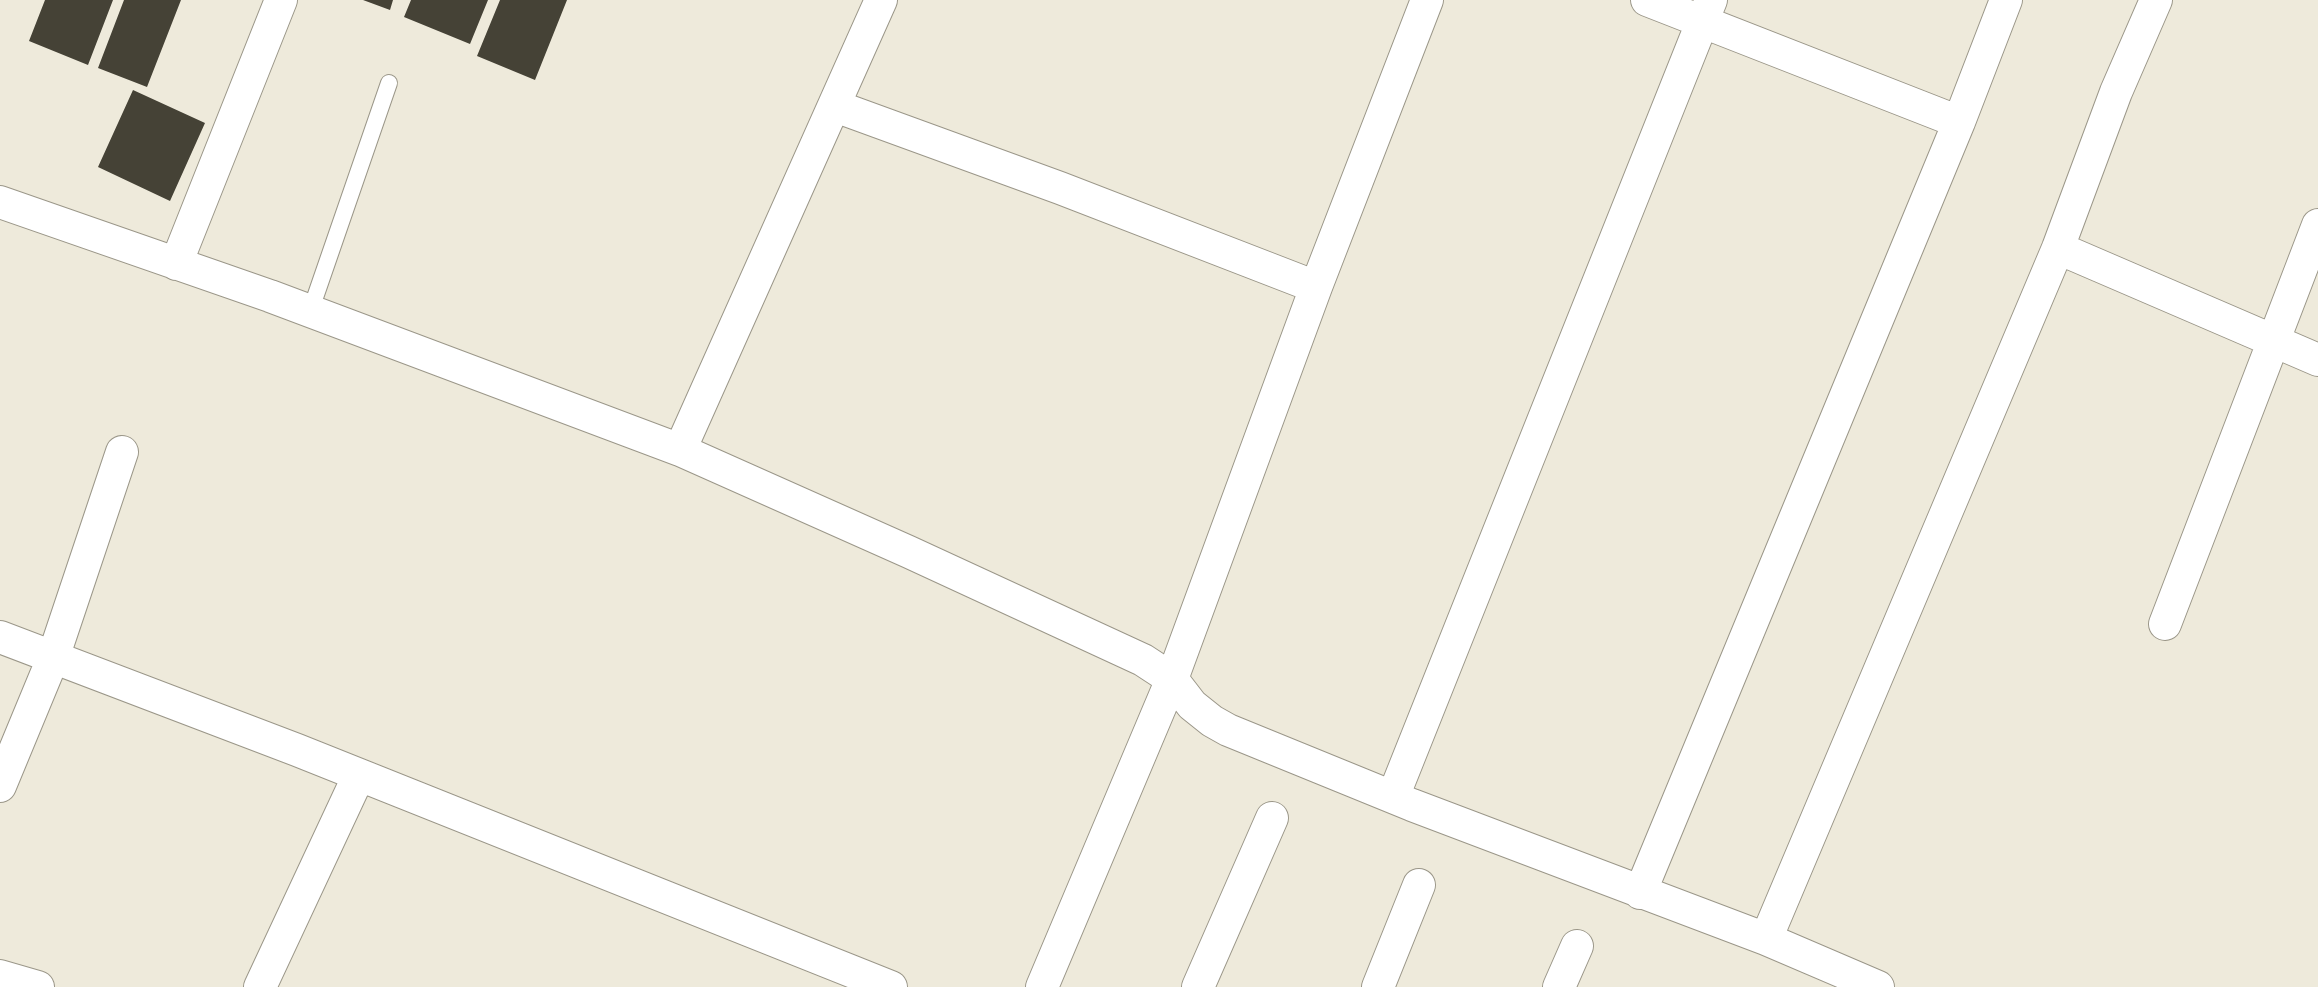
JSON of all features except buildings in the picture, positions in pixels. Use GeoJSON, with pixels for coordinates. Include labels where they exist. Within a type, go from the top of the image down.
{"type":"FeatureCollection","features":[{"type":"Feature","properties":{"kind":"street"},"geometry":{"type":"LineString","coordinates":[[176,264],[281,0]]}},
{"type":"Feature","properties":{"kind":"street"},"geometry":{"type":"LineString","coordinates":[[680,450],[881,0]]}},
{"type":"Feature","properties":{"kind":"street"},"geometry":{"type":"LineString","coordinates":[[1042,987],[1172,680],[1316,287],[1427,0]]}},
{"type":"Feature","properties":{"kind":"street"},"geometry":{"type":"LineString","coordinates":[[1647,0],[1707,12],[1959,122]]}},
{"type":"Feature","properties":{"kind":"street"},"geometry":{"type":"LineString","coordinates":[[1640,892],[1959,122],[2006,0]]}},
{"type":"Feature","properties":{"kind":"street"},"geometry":{"type":"LineString","coordinates":[[1766,939],[2058,248],[2116,92],[2156,0]]}},
{"type":"Feature","properties":{"kind":"street"},"geometry":{"type":"LineString","coordinates":[[1393,797],[1707,12]]}},
{"type":"Feature","properties":{"kind":"street"},"geometry":{"type":"LineString","coordinates":[[835,106],[1060,188],[1316,287]]}},
{"type":"Feature","properties":{"kind":"street"},"geometry":{"type":"LineString","coordinates":[[0,202],[310,312],[680,450],[1112,644],[1143,660],[1172,680],[1192,705],[1220,726],[1393,797],[1766,939],[1878,987]]}},
{"type":"Feature","properties":{"kind":"street"},"geometry":{"type":"LineString","coordinates":[[2165,624],[2318,225]]}},
{"type":"Feature","properties":{"kind":"street"},"geometry":{"type":"LineString","coordinates":[[2058,248],[2318,360]]}},
{"type":"Feature","properties":{"kind":"street"},"geometry":{"type":"LineString","coordinates":[[0,786],[53,658],[122,452]]}},
{"type":"Feature","properties":{"kind":"street"},"geometry":{"type":"LineString","coordinates":[[0,638],[359,775],[891,987]]}},
{"type":"Feature","properties":{"kind":"street"},"geometry":{"type":"LineString","coordinates":[[260,987],[359,775]]}},
{"type":"Feature","properties":{"kind":"street"},"geometry":{"type":"LineString","coordinates":[[1198,987],[1272,818]]}},
{"type":"Feature","properties":{"kind":"street"},"geometry":{"type":"LineString","coordinates":[[1378,987],[1419,885]]}},
{"type":"Feature","properties":{"kind":"street"},"geometry":{"type":"LineString","coordinates":[[1559,987],[1577,946]]}},
{"type":"Feature","properties":{"kind":"street"},"geometry":{"type":"LineString","coordinates":[[0,976],[38,987]]}},
{"type":"Feature","properties":{"kind":"lane"},"geometry":{"type":"LineString","coordinates":[[310,312],[389,83]]}}]}
